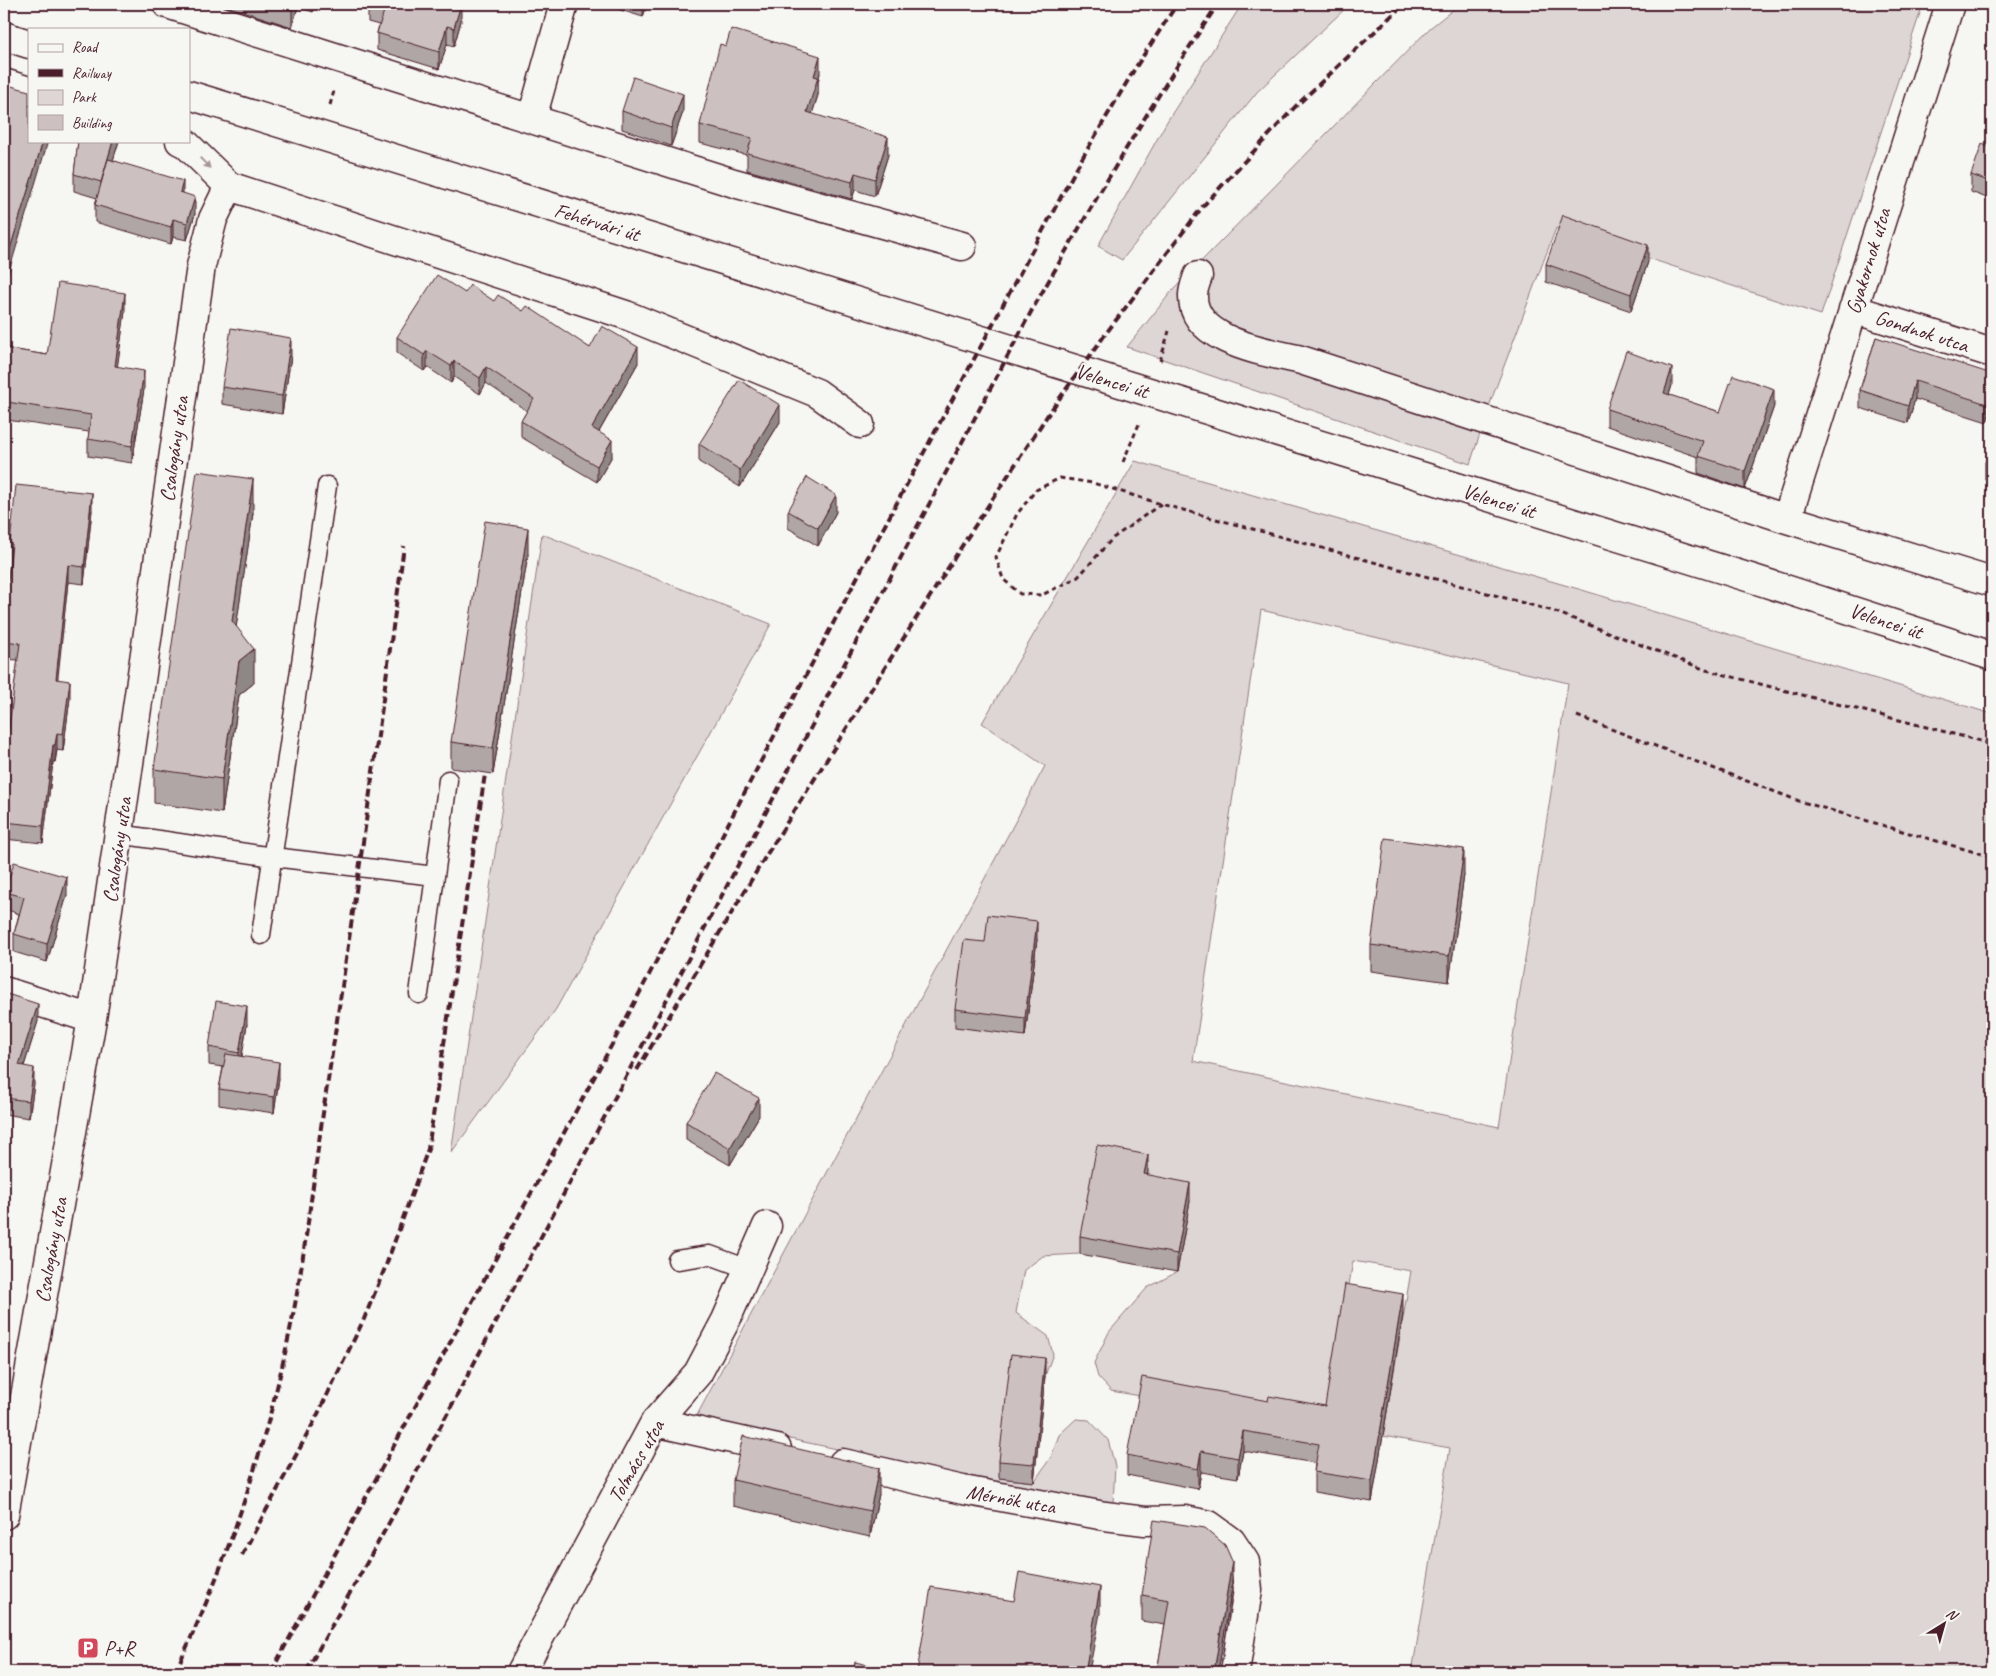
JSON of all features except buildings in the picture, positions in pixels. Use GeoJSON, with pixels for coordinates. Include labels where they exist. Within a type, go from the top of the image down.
{"type":"FeatureCollection","features":[{"type":"Feature","properties":{"kind":"street"},"geometry":{"type":"LineString","coordinates":[[167,4],[734,182],[962,246]]}},
{"type":"Feature","properties":{"kind":"street"},"geometry":{"type":"LineString","coordinates":[[532,118],[564,4]]}},
{"type":"Feature","properties":{"kind":"street","name":"Gyakornok utca"},"geometry":{"type":"LineString","coordinates":[[1787,519],[1950,4]]}},
{"type":"Feature","properties":{"kind":"street"},"geometry":{"type":"LineString","coordinates":[[4,36],[28,44]]}},
{"type":"Feature","properties":{"kind":"street"},"geometry":{"type":"LineString","coordinates":[[4,83],[28,91]]}},
{"type":"Feature","properties":{"kind":"street","name":"Fehérvári út"},"geometry":{"type":"LineString","coordinates":[[190,95],[1006,348]]}},
{"type":"Feature","properties":{"kind":"street"},"geometry":{"type":"LineString","coordinates":[[182,142],[229,186],[626,315],[817,393],[860,424]]}},
{"type":"Feature","properties":{"kind":"street","name":"Csalogány utca"},"geometry":{"type":"LineString","coordinates":[[4,1515],[92,1019],[201,266],[213,219],[229,186]]}},
{"type":"Feature","properties":{"kind":"street"},"geometry":{"type":"LineString","coordinates":[[1198,276],[1193,294],[1195,309],[1205,326],[1221,338],[1311,363],[1787,519],[1992,582]]}},
{"type":"Feature","properties":{"kind":"street","name":"Gondnok utca"},"geometry":{"type":"LineString","coordinates":[[1853,309],[1992,353]]}},
{"type":"Feature","properties":{"kind":"street","name":"Velencei út"},"geometry":{"type":"LineString","coordinates":[[1006,348],[1754,579],[1992,656]]}},
{"type":"Feature","properties":{"kind":"street"},"geometry":{"type":"LineString","coordinates":[[4,991],[92,1019]]}},
{"type":"Feature","properties":{"kind":"street","name":"Tolmács utca"},"geometry":{"type":"LineString","coordinates":[[521,1672],[655,1422],[698,1373],[726,1320],[767,1226]]}},
{"type":"Feature","properties":{"kind":"street","name":"Mérnök utca"},"geometry":{"type":"LineString","coordinates":[[655,1422],[964,1490],[1104,1516],[1145,1521],[1185,1520],[1209,1525],[1231,1541],[1245,1562],[1248,1590],[1235,1672]]}},
{"type":"Feature","properties":{"kind":"lane"},"geometry":{"type":"LineString","coordinates":[[262,935],[327,486]]}},
{"type":"Feature","properties":{"kind":"lane"},"geometry":{"type":"LineString","coordinates":[[419,994],[448,780]]}},
{"type":"Feature","properties":{"kind":"lane"},"geometry":{"type":"LineString","coordinates":[[119,834],[273,857],[435,876]]}},
{"type":"Feature","properties":{"kind":"lane"},"geometry":{"type":"LineString","coordinates":[[677,1260],[710,1255],[748,1269]]}},
{"type":"Feature","properties":{"kind":"path"},"geometry":{"type":"LineString","coordinates":[[322,137],[342,58]]}},
{"type":"Feature","properties":{"kind":"path"},"geometry":{"type":"LineString","coordinates":[[1161,504],[1113,538],[1078,577],[1042,595],[1020,594],[1003,580],[996,558],[1017,514],[1036,490],[1060,478],[1092,483],[1161,504],[1553,611],[1706,670],[1992,744]]}},
{"type":"Feature","properties":{"kind":"path"},"geometry":{"type":"LineString","coordinates":[[1577,716],[1799,801],[1992,857]]}},
{"type":"Feature","properties":{"kind":"green space"},"geometry":{"type":"Polygon","coordinates":[[[1242,4],[1350,4],[1257,92],[1122,260],[1098,246],[1166,123],[1242,4]]]}},
{"type":"Feature","properties":{"kind":"green space"},"geometry":{"type":"Polygon","coordinates":[[[1460,4],[1923,4],[1821,315],[1556,228],[1492,398],[1470,464],[1127,347],[1172,291],[1430,28],[1460,4]]]}},
{"type":"Feature","properties":{"kind":"green space"},"geometry":{"type":"Polygon","coordinates":[[[1135,461],[1582,590],[1992,714],[1992,1672],[1412,1672],[1450,1448],[1383,1436],[1411,1271],[1353,1261],[1325,1427],[1111,1391],[1098,1377],[1094,1363],[1109,1332],[1147,1288],[1177,1272],[1144,1192],[1147,1172],[1097,1163],[1080,1254],[1043,1256],[1024,1270],[1016,1313],[1048,1336],[1053,1354],[999,1478],[1034,1482],[1051,1457],[1059,1435],[1076,1419],[1089,1420],[1108,1440],[1115,1466],[1113,1503],[984,1480],[695,1419],[1045,766],[982,723],[1135,461]],[[1261,610],[1193,1061],[1499,1127],[1568,683],[1261,610]],[[1037,939],[985,960],[1025,1036],[1037,939]]]}},
{"type":"Feature","properties":{"kind":"green space"},"geometry":{"type":"Polygon","coordinates":[[[542,534],[771,624],[556,1009],[451,1153],[542,534]]]}},
{"type":"Feature","properties":{"kind":"railway"},"geometry":{"type":"LineString","coordinates":[[271,1672],[628,1015],[870,553],[1077,167],[1134,70],[1177,4]]}},
{"type":"Feature","properties":{"kind":"railway"},"geometry":{"type":"LineString","coordinates":[[306,1672],[400,1503],[1032,310],[1145,117],[1218,4]]}},
{"type":"Feature","properties":{"kind":"railway"},"geometry":{"type":"LineString","coordinates":[[637,1070],[767,854],[967,538],[1047,416],[1107,332],[1203,206],[1295,107],[1404,4]]}},
{"type":"Feature","properties":{"kind":"railway"},"geometry":{"type":"LineString","coordinates":[[175,1672],[213,1585],[246,1495],[273,1403],[294,1310],[358,880],[404,546]]}},
{"type":"Feature","properties":{"kind":"railway"},"geometry":{"type":"LineString","coordinates":[[242,1555],[314,1422],[364,1319],[385,1268],[428,1149],[487,761]]}},
{"type":"Feature","properties":{"kind":"place","name":"P+R"},"geometry":{"type":"Point","coordinates":[88,1648]}}]}
